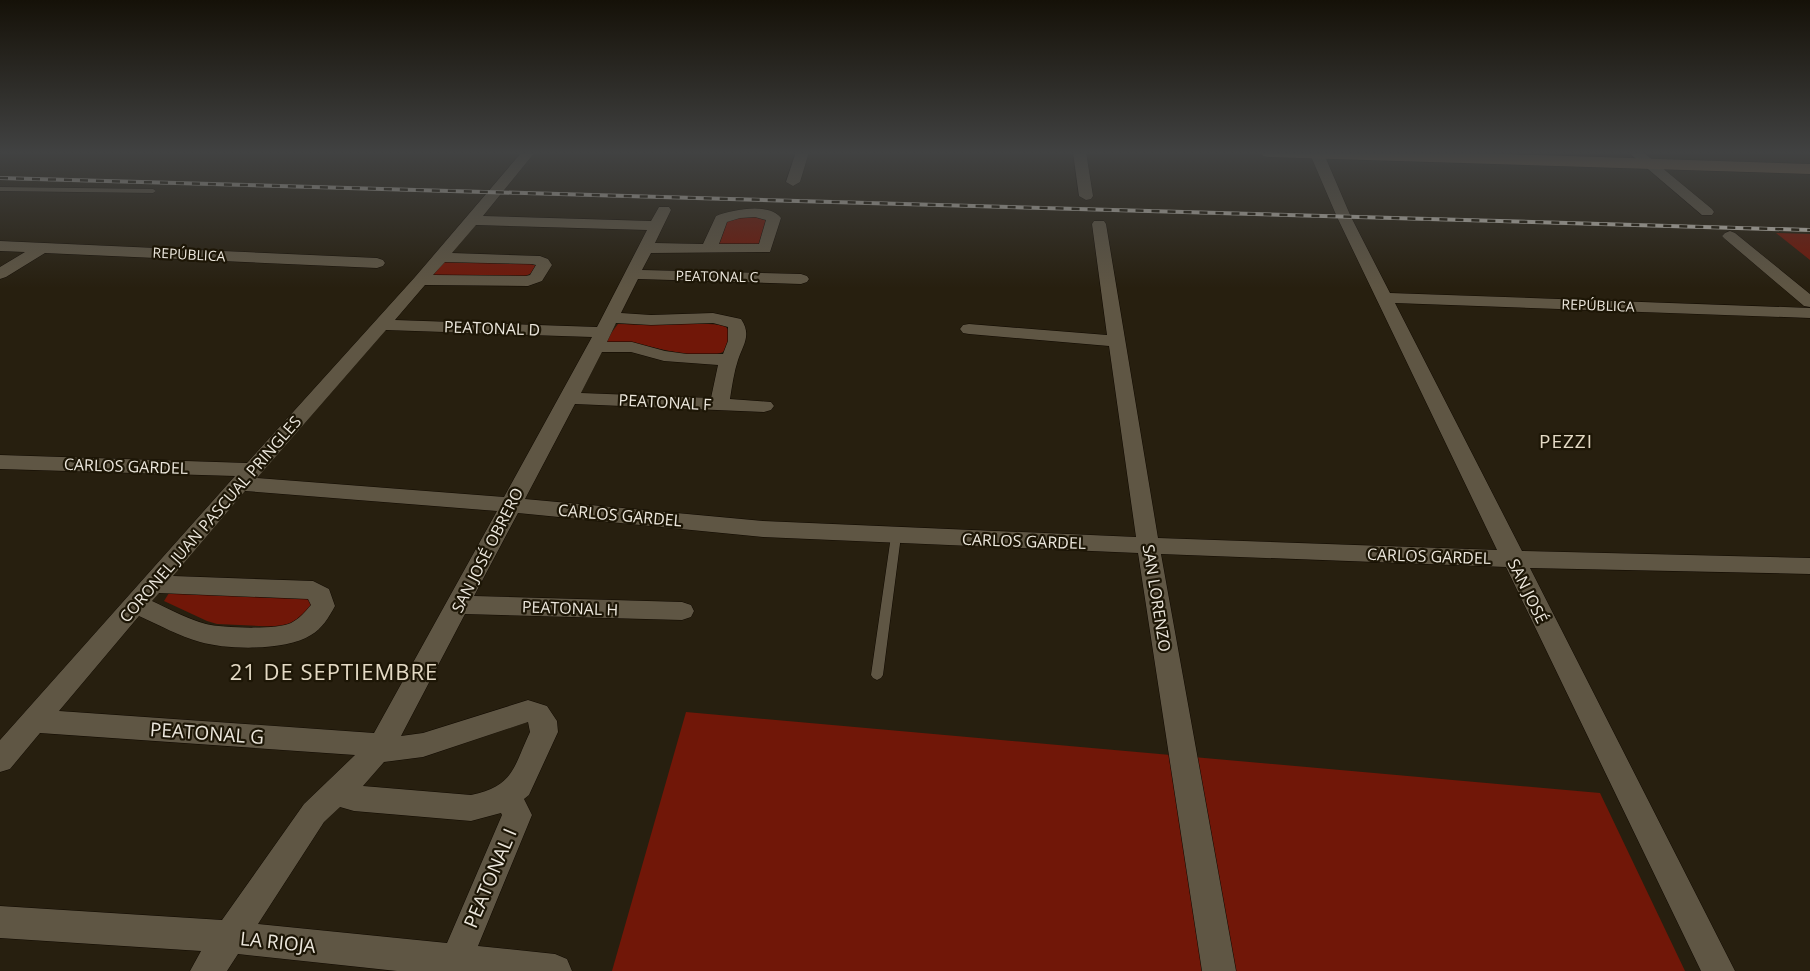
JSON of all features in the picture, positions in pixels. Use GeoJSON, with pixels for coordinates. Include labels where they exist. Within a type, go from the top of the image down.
{"type":"FeatureCollection","features":[{"type":"Feature","properties":{"kind":"street","name":"CORONEL JUAN PASCUAL PRINGLES"},"geometry":{"type":"LineString","coordinates":[[0,760],[246,477],[382,325],[491,197]]}},
{"type":"Feature","properties":{"kind":"street","name":"SAN JOSÉ"},"geometry":{"type":"LineString","coordinates":[[1336,197],[1718,971]]}},
{"type":"Feature","properties":{"kind":"street"},"geometry":{"type":"LineString","coordinates":[[1690,197],[1707,212]]}},
{"type":"Feature","properties":{"kind":"street"},"geometry":{"type":"LineString","coordinates":[[709,249],[721,219],[727,216],[752,213],[764,214],[774,218],[765,249]]}},
{"type":"Feature","properties":{"kind":"street","name":"SAN JOSÉ OBRERO"},"geometry":{"type":"LineString","coordinates":[[207,971],[314,813],[379,748],[459,605],[661,218],[472,220]]}},
{"type":"Feature","properties":{"kind":"street","name":"SAN LORENZO"},"geometry":{"type":"LineString","coordinates":[[1099,224],[1148,545],[1219,971]]}},
{"type":"Feature","properties":{"kind":"street"},"geometry":{"type":"LineString","coordinates":[[1730,236],[1810,302]]}},
{"type":"Feature","properties":{"kind":"street","name":"REPÚBLICA"},"geometry":{"type":"LineString","coordinates":[[0,246],[377,263]]}},
{"type":"Feature","properties":{"kind":"street"},"geometry":{"type":"LineString","coordinates":[[0,274],[43,247]]}},
{"type":"Feature","properties":{"kind":"street"},"geometry":{"type":"LineString","coordinates":[[646,248],[765,249],[776,253],[768,277]]}},
{"type":"Feature","properties":{"kind":"street"},"geometry":{"type":"LineString","coordinates":[[421,280],[528,281],[536,278],[544,265],[542,262],[534,259],[440,257]]}},
{"type":"Feature","properties":{"kind":"street","name":"PEATONAL C"},"geometry":{"type":"LineString","coordinates":[[632,274],[802,279]]}},
{"type":"Feature","properties":{"kind":"street","name":"REPÚBLICA"},"geometry":{"type":"LineString","coordinates":[[1386,298],[1810,312]]}},
{"type":"Feature","properties":{"kind":"street"},"geometry":{"type":"LineString","coordinates":[[602,332],[657,320],[713,318],[735,323],[739,329],[735,351],[729,359],[719,404]]}},
{"type":"Feature","properties":{"kind":"street","name":"PEATONAL D"},"geometry":{"type":"LineString","coordinates":[[382,325],[602,332]]}},
{"type":"Feature","properties":{"kind":"street"},"geometry":{"type":"LineString","coordinates":[[969,329],[1117,341]]}},
{"type":"Feature","properties":{"kind":"street"},"geometry":{"type":"LineString","coordinates":[[602,332],[632,347],[664,356],[687,359],[729,359]]}},
{"type":"Feature","properties":{"kind":"street","name":"PEATONAL F"},"geometry":{"type":"LineString","coordinates":[[567,398],[764,406]]}},
{"type":"Feature","properties":{"kind":"street","name":"CARLOS GARDEL"},"geometry":{"type":"LineString","coordinates":[[0,462],[246,477],[762,529],[896,536],[1513,559],[1810,566]]}},
{"type":"Feature","properties":{"kind":"street"},"geometry":{"type":"LineString","coordinates":[[135,604],[202,633],[214,635],[282,635],[295,632],[308,624],[323,606],[321,595],[312,590],[153,584]]}},
{"type":"Feature","properties":{"kind":"street","name":"PEATONAL H"},"geometry":{"type":"LineString","coordinates":[[459,605],[682,611]]}},
{"type":"Feature","properties":{"kind":"street"},"geometry":{"type":"LineString","coordinates":[[335,793],[354,798],[471,808],[490,804],[508,796],[519,786],[544,732],[543,721],[537,714],[528,711],[423,745],[379,748]]}},
{"type":"Feature","properties":{"kind":"street","name":"PEATONAL G"},"geometry":{"type":"LineString","coordinates":[[33,722],[379,748]]}},
{"type":"Feature","properties":{"kind":"street","name":"PEATONAL I"},"geometry":{"type":"LineString","coordinates":[[456,961],[516,815],[508,796]]}},
{"type":"Feature","properties":{"kind":"street","name":"LA RIOJA"},"geometry":{"type":"LineString","coordinates":[[0,922],[229,937],[554,971]]}},
{"type":"Feature","properties":{"kind":"lane"},"geometry":{"type":"LineString","coordinates":[[877,675],[896,536]]}},
{"type":"Feature","properties":{"kind":"shaded area"},"geometry":{"type":"Polygon","coordinates":[[[756,216],[767,221],[760,246],[718,246],[723,228],[728,220],[738,217],[756,216]]]}},
{"type":"Feature","properties":{"kind":"shaded area"},"geometry":{"type":"Polygon","coordinates":[[[1776,233],[1810,234],[1810,260],[1776,233]]]}},
{"type":"Feature","properties":{"kind":"shaded area"},"geometry":{"type":"Polygon","coordinates":[[[446,260],[528,263],[537,266],[536,271],[519,279],[431,277],[446,260]]]}},
{"type":"Feature","properties":{"kind":"shaded area"},"geometry":{"type":"Polygon","coordinates":[[[678,322],[724,325],[732,334],[725,351],[705,355],[693,355],[632,343],[607,342],[606,340],[618,324],[658,325],[678,322]]]}},
{"type":"Feature","properties":{"kind":"shaded area"},"geometry":{"type":"Polygon","coordinates":[[[169,593],[307,595],[313,600],[308,617],[280,627],[217,624],[164,601],[169,593]]]}},
{"type":"Feature","properties":{"kind":"shaded area"},"geometry":{"type":"Polygon","coordinates":[[[686,712],[1600,793],[1685,971],[612,971],[686,712]]]}},
{"type":"Feature","properties":{"kind":"railway"},"geometry":{"type":"LineString","coordinates":[[672,197],[1810,230]]}},
{"type":"Feature","properties":{"kind":"district","name":"PEZZI"},"geometry":{"type":"Point","coordinates":[1566,441]}},
{"type":"Feature","properties":{"kind":"district","name":"21 DE SEPTIEMBRE"},"geometry":{"type":"Point","coordinates":[334,671]}}]}
